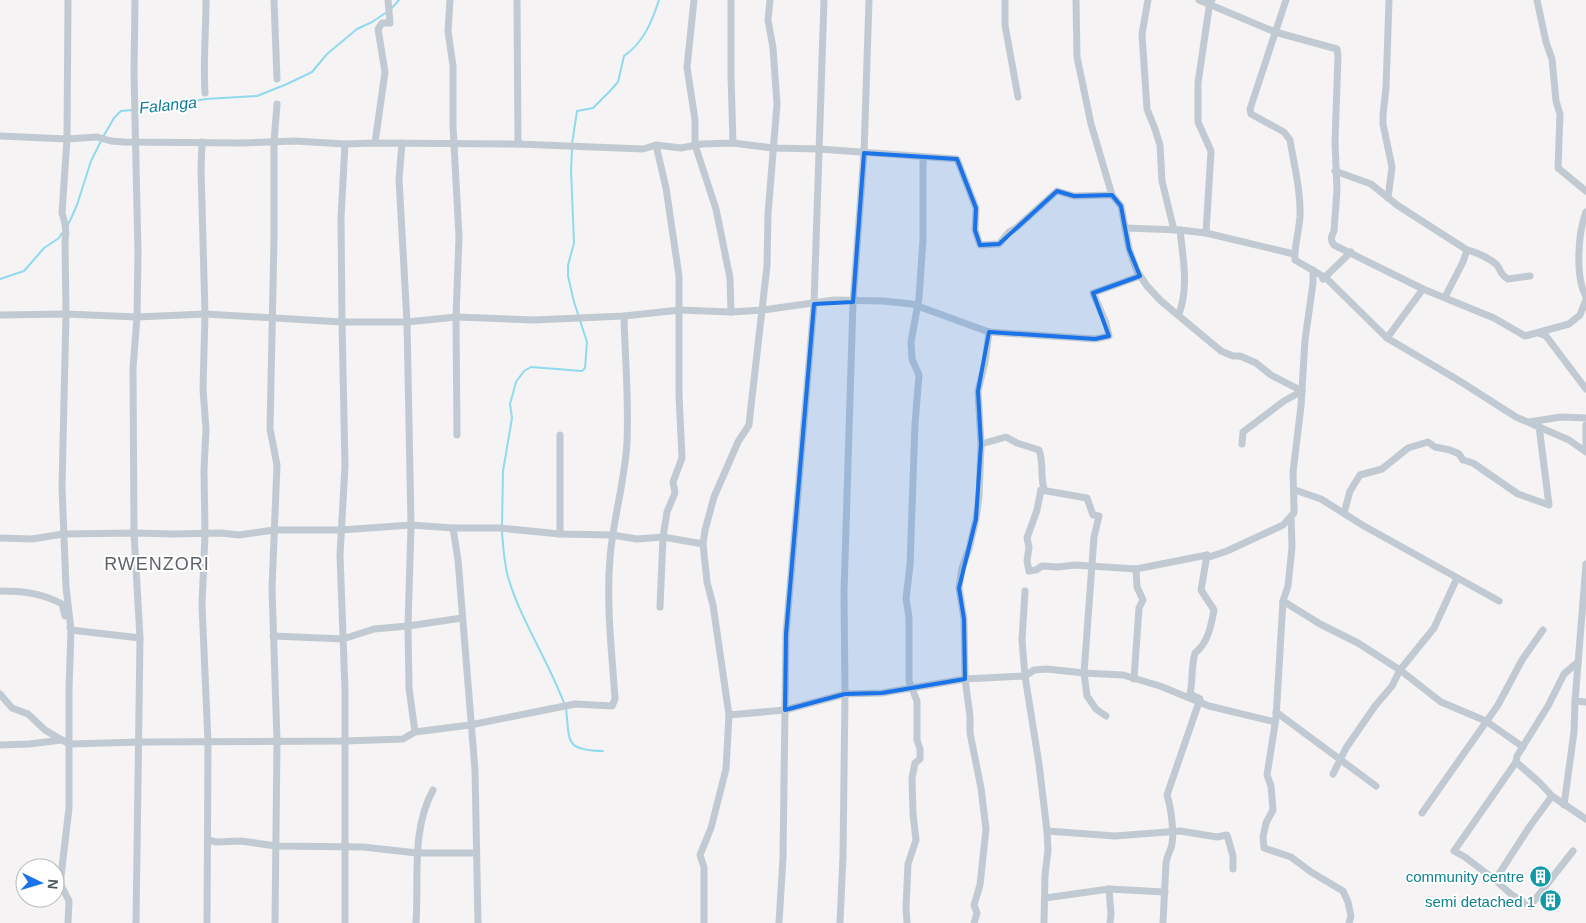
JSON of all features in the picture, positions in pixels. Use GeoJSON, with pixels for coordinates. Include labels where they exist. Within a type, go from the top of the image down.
{"type":"FeatureCollection","features":[{"type":"Feature","properties":{"kind":"street"},"geometry":{"type":"LineString","coordinates":[[68,0],[67,139],[62,213],[66,235],[62,488],[67,603],[71,630],[69,808],[61,876],[61,885],[69,901],[68,923]]}},
{"type":"Feature","properties":{"kind":"street"},"geometry":{"type":"LineString","coordinates":[[135,0],[137,317],[133,368],[134,533],[140,638],[136,923]]}},
{"type":"Feature","properties":{"kind":"street"},"geometry":{"type":"LineString","coordinates":[[205,92],[206,0]]}},
{"type":"Feature","properties":{"kind":"street"},"geometry":{"type":"LineString","coordinates":[[274,0],[277,79]]}},
{"type":"Feature","properties":{"kind":"street"},"geometry":{"type":"LineString","coordinates":[[450,0],[448,30],[453,66],[453,143],[459,237],[456,317],[456,435]]}},
{"type":"Feature","properties":{"kind":"street"},"geometry":{"type":"LineString","coordinates":[[517,0],[518,144]]}},
{"type":"Feature","properties":{"kind":"street"},"geometry":{"type":"LineString","coordinates":[[694,0],[687,67],[695,120],[695,145],[716,209],[730,278],[730,312]]}},
{"type":"Feature","properties":{"kind":"street"},"geometry":{"type":"LineString","coordinates":[[731,0],[730,76],[733,143]]}},
{"type":"Feature","properties":{"kind":"street"},"geometry":{"type":"LineString","coordinates":[[704,923],[704,867],[700,855],[711,828],[726,769],[729,715],[713,605],[707,582],[703,544],[704,530],[714,497],[738,442],[749,425],[759,329],[763,310],[777,104],[773,48],[768,20],[770,0]]}},
{"type":"Feature","properties":{"kind":"street"},"geometry":{"type":"LineString","coordinates":[[779,923],[783,858],[786,634],[814,304],[824,0]]}},
{"type":"Feature","properties":{"kind":"street"},"geometry":{"type":"LineString","coordinates":[[840,923],[843,856],[845,694],[844,592],[853,302],[864,153],[869,0]]}},
{"type":"Feature","properties":{"kind":"street"},"geometry":{"type":"LineString","coordinates":[[1005,0],[1005,25],[1018,97]]}},
{"type":"Feature","properties":{"kind":"street"},"geometry":{"type":"LineString","coordinates":[[1076,0],[1077,57],[1091,124],[1112,195],[1121,206],[1129,249],[1140,276],[1161,301],[1179,314],[1221,351],[1256,363],[1271,375],[1302,391]]}},
{"type":"Feature","properties":{"kind":"street"},"geometry":{"type":"LineString","coordinates":[[1148,0],[1142,34],[1147,109],[1160,145],[1162,181],[1177,230],[1185,278],[1184,301],[1179,314]]}},
{"type":"Feature","properties":{"kind":"street"},"geometry":{"type":"LineString","coordinates":[[1199,0],[1211,2]]}},
{"type":"Feature","properties":{"kind":"street"},"geometry":{"type":"LineString","coordinates":[[1286,0],[1250,110],[1251,114],[1287,134],[1290,140],[1300,200],[1295,260],[1326,278],[1387,338],[1516,417],[1569,440],[1586,451]]}},
{"type":"Feature","properties":{"kind":"street"},"geometry":{"type":"LineString","coordinates":[[1388,198],[1392,167],[1383,124],[1383,115],[1386,88],[1389,0]]}},
{"type":"Feature","properties":{"kind":"street"},"geometry":{"type":"LineString","coordinates":[[1537,0],[1546,42],[1552,59],[1556,101],[1560,114],[1558,168],[1586,191]]}},
{"type":"Feature","properties":{"kind":"street"},"geometry":{"type":"LineString","coordinates":[[1206,233],[1211,151],[1198,122],[1198,84],[1211,2]]}},
{"type":"Feature","properties":{"kind":"street"},"geometry":{"type":"LineString","coordinates":[[1211,2],[1214,8],[1275,32],[1337,49],[1336,210],[1332,242],[1334,245],[1423,289],[1494,318],[1522,336],[1529,336],[1569,324],[1580,315],[1586,299],[1580,276],[1579,257],[1581,234],[1586,212]]}},
{"type":"Feature","properties":{"kind":"street"},"geometry":{"type":"LineString","coordinates":[[374,143],[385,72],[378,29],[382,23],[390,24],[389,3]]}},
{"type":"Feature","properties":{"kind":"street"},"geometry":{"type":"LineString","coordinates":[[275,923],[277,741],[272,588],[277,465],[270,429],[274,142],[277,104]]}},
{"type":"Feature","properties":{"kind":"street"},"geometry":{"type":"LineString","coordinates":[[0,136],[67,139],[97,137],[111,141],[136,142],[295,141],[344,144],[453,143],[643,149],[656,144],[682,148],[695,145],[733,143],[773,148],[819,149],[957,159],[959,160],[976,208],[975,230],[980,245],[999,244],[1009,232],[1016,228],[1050,195],[1057,191],[1074,196],[1112,195]]}},
{"type":"Feature","properties":{"kind":"street"},"geometry":{"type":"LineString","coordinates":[[202,142],[200,170],[205,314],[203,389],[206,429],[202,604],[208,742],[207,923]]}},
{"type":"Feature","properties":{"kind":"street"},"geometry":{"type":"LineString","coordinates":[[402,143],[399,179],[407,322],[411,525],[408,626],[409,688],[415,732]]}},
{"type":"Feature","properties":{"kind":"street"},"geometry":{"type":"LineString","coordinates":[[344,144],[342,322],[346,466],[340,555],[345,741],[345,923]]}},
{"type":"Feature","properties":{"kind":"street"},"geometry":{"type":"LineString","coordinates":[[656,144],[666,188],[679,276],[679,395],[682,458],[673,482],[675,493],[666,512],[660,607]]}},
{"type":"Feature","properties":{"kind":"street"},"geometry":{"type":"LineString","coordinates":[[907,923],[908,864],[916,840],[912,778],[915,764],[920,760],[917,701],[909,682],[909,617],[906,599],[910,565],[915,424],[919,375],[912,359],[911,342],[915,305],[920,298],[923,231],[923,157]]}},
{"type":"Feature","properties":{"kind":"street"},"geometry":{"type":"LineString","coordinates":[[1336,171],[1371,184],[1388,198],[1466,250],[1476,253],[1496,264],[1502,275],[1508,279],[1530,276]]}},
{"type":"Feature","properties":{"kind":"street"},"geometry":{"type":"LineString","coordinates":[[1125,228],[1206,233],[1294,254]]}},
{"type":"Feature","properties":{"kind":"street"},"geometry":{"type":"LineString","coordinates":[[1445,297],[1463,262],[1466,250]]}},
{"type":"Feature","properties":{"kind":"street"},"geometry":{"type":"LineString","coordinates":[[1313,282],[1326,278],[1350,252]]}},
{"type":"Feature","properties":{"kind":"street"},"geometry":{"type":"LineString","coordinates":[[1313,270],[1293,472],[1295,490],[1294,508],[1291,516],[1292,547],[1288,586],[1283,601],[1276,712],[1267,775],[1271,786],[1273,810],[1266,822],[1263,837],[1264,848],[1291,857],[1311,872],[1343,891],[1348,902],[1350,919],[1354,923]]}},
{"type":"Feature","properties":{"kind":"street"},"geometry":{"type":"LineString","coordinates":[[0,315],[66,314],[137,317],[205,314],[342,322],[407,322],[456,317],[534,320],[583,319],[680,310],[730,312],[763,310],[834,300],[853,302],[883,301],[915,305],[989,332],[1095,339],[1109,336],[1106,323],[1093,293],[1140,276]]}},
{"type":"Feature","properties":{"kind":"street"},"geometry":{"type":"LineString","coordinates":[[1387,338],[1423,289]]}},
{"type":"Feature","properties":{"kind":"street"},"geometry":{"type":"LineString","coordinates":[[0,694],[12,708],[28,714],[45,730],[70,744],[403,739],[415,732],[470,725],[570,705],[612,706],[615,701],[610,616],[610,561],[612,535],[621,492],[627,441],[624,316]]}},
{"type":"Feature","properties":{"kind":"street"},"geometry":{"type":"LineString","coordinates":[[974,923],[977,913],[974,905],[980,885],[986,829],[981,788],[970,733],[970,716],[965,680],[964,619],[959,588],[962,568],[969,549],[976,519],[979,497],[978,391],[986,362],[989,332]]}},
{"type":"Feature","properties":{"kind":"street"},"geometry":{"type":"LineString","coordinates":[[1539,333],[1546,336],[1586,389]]}},
{"type":"Feature","properties":{"kind":"street"},"geometry":{"type":"LineString","coordinates":[[1242,444],[1243,432],[1284,401],[1302,391]]}},
{"type":"Feature","properties":{"kind":"street"},"geometry":{"type":"LineString","coordinates":[[1528,422],[1561,416],[1586,418]]}},
{"type":"Feature","properties":{"kind":"street"},"geometry":{"type":"LineString","coordinates":[[1344,513],[1350,491],[1360,475],[1382,469],[1408,448],[1428,442],[1435,447],[1459,454],[1463,460],[1473,463],[1518,494],[1549,505],[1540,427],[1544,420]]}},
{"type":"Feature","properties":{"kind":"street"},"geometry":{"type":"LineString","coordinates":[[1586,425],[1586,451]]}},
{"type":"Feature","properties":{"kind":"street"},"geometry":{"type":"LineString","coordinates":[[560,435],[560,534]]}},
{"type":"Feature","properties":{"kind":"street"},"geometry":{"type":"LineString","coordinates":[[980,444],[1006,437],[1017,443],[1039,450],[1042,457],[1042,484],[1044,489],[1041,490],[1037,510],[1027,538],[1029,571],[1036,570],[1042,566],[1093,566],[1136,569],[1207,555],[1209,557],[1227,551],[1276,528],[1291,516]]}},
{"type":"Feature","properties":{"kind":"street"},"geometry":{"type":"LineString","coordinates":[[1041,490],[1086,498],[1093,515],[1099,516],[1094,537],[1084,673],[1087,696],[1096,709],[1106,716]]}},
{"type":"Feature","properties":{"kind":"street"},"geometry":{"type":"LineString","coordinates":[[1295,490],[1320,499],[1499,601]]}},
{"type":"Feature","properties":{"kind":"street"},"geometry":{"type":"LineString","coordinates":[[0,538],[32,539],[63,534],[134,533],[239,535],[274,530],[341,530],[411,525],[453,528],[501,528],[560,534],[612,535],[637,539],[663,537],[703,544]]}},
{"type":"Feature","properties":{"kind":"street"},"geometry":{"type":"LineString","coordinates":[[453,528],[475,770],[478,923]]}},
{"type":"Feature","properties":{"kind":"street"},"geometry":{"type":"LineString","coordinates":[[1163,923],[1167,853],[1171,848],[1172,832],[1171,809],[1167,795],[1200,699],[1190,694],[1193,681],[1192,666],[1195,653],[1200,649],[1210,631],[1214,610],[1201,590],[1207,555]]}},
{"type":"Feature","properties":{"kind":"street"},"geometry":{"type":"LineString","coordinates":[[1564,805],[1574,732],[1574,701],[1586,564]]}},
{"type":"Feature","properties":{"kind":"street"},"geometry":{"type":"LineString","coordinates":[[1134,679],[1139,608],[1143,600],[1137,587],[1136,569]]}},
{"type":"Feature","properties":{"kind":"street"},"geometry":{"type":"LineString","coordinates":[[1333,774],[1340,759],[1375,706],[1392,686],[1400,670],[1434,628],[1457,578]]}},
{"type":"Feature","properties":{"kind":"street"},"geometry":{"type":"LineString","coordinates":[[0,592],[18,591],[42,595],[62,604],[71,630]]}},
{"type":"Feature","properties":{"kind":"street"},"geometry":{"type":"LineString","coordinates":[[1024,591],[1022,640],[1025,676],[1037,747],[1047,831],[1048,850],[1044,923]]}},
{"type":"Feature","properties":{"kind":"street"},"geometry":{"type":"LineString","coordinates":[[1283,601],[1320,624],[1358,643],[1400,670],[1442,702],[1486,721],[1523,747]]}},
{"type":"Feature","properties":{"kind":"street"},"geometry":{"type":"LineString","coordinates":[[274,636],[343,639],[374,629],[462,618]]}},
{"type":"Feature","properties":{"kind":"street"},"geometry":{"type":"LineString","coordinates":[[71,630],[140,638]]}},
{"type":"Feature","properties":{"kind":"street"},"geometry":{"type":"LineString","coordinates":[[1422,814],[1498,705],[1522,660],[1542,630]]}},
{"type":"Feature","properties":{"kind":"street"},"geometry":{"type":"LineString","coordinates":[[1573,851],[1530,906],[1512,895],[1465,857],[1454,851],[1516,762],[1517,756],[1548,706],[1564,674],[1578,662]]}},
{"type":"Feature","properties":{"kind":"street"},"geometry":{"type":"LineString","coordinates":[[729,715],[786,710],[845,694],[882,694],[965,680],[1025,676],[1034,670],[1047,669],[1123,675],[1160,686],[1199,702],[1275,722]]}},
{"type":"Feature","properties":{"kind":"street"},"geometry":{"type":"LineString","coordinates":[[1574,701],[1586,702]]}},
{"type":"Feature","properties":{"kind":"street"},"geometry":{"type":"LineString","coordinates":[[1276,712],[1376,786]]}},
{"type":"Feature","properties":{"kind":"street"},"geometry":{"type":"LineString","coordinates":[[0,745],[62,740]]}},
{"type":"Feature","properties":{"kind":"street"},"geometry":{"type":"LineString","coordinates":[[1516,762],[1540,782],[1552,796],[1586,819]]}},
{"type":"Feature","properties":{"kind":"street"},"geometry":{"type":"LineString","coordinates":[[416,923],[417,853],[425,804],[433,790]]}},
{"type":"Feature","properties":{"kind":"street"},"geometry":{"type":"LineString","coordinates":[[1495,880],[1552,796]]}},
{"type":"Feature","properties":{"kind":"street"},"geometry":{"type":"LineString","coordinates":[[1047,831],[1115,836],[1180,831],[1217,837],[1227,835],[1233,856],[1233,869]]}},
{"type":"Feature","properties":{"kind":"street"},"geometry":{"type":"LineString","coordinates":[[208,840],[276,846],[362,846],[417,853],[476,853]]}},
{"type":"Feature","properties":{"kind":"street"},"geometry":{"type":"LineString","coordinates":[[1045,898],[1109,889],[1165,892]]}},
{"type":"Feature","properties":{"kind":"street"},"geometry":{"type":"LineString","coordinates":[[1109,889],[1110,923]]}},
{"type":"Feature","properties":{"kind":"highlighted area"},"geometry":{"type":"Polygon","coordinates":[[[864,153],[957,159],[976,208],[975,230],[980,245],[999,244],[1057,191],[1074,196],[1112,195],[1121,206],[1129,249],[1140,276],[1093,293],[1109,336],[1095,339],[989,332],[978,391],[981,444],[976,519],[959,588],[964,619],[965,679],[882,693],[845,694],[785,710],[786,634],[814,304],[853,302],[864,153]]]}},
{"type":"Feature","properties":{"kind":"waterway","name":"Falanga"},"geometry":{"type":"LineString","coordinates":[[390,10],[399,0]]}},
{"type":"Feature","properties":{"kind":"waterway"},"geometry":{"type":"LineString","coordinates":[[572,144],[577,111],[593,108],[618,82],[624,56],[642,38],[659,0]]}},
{"type":"Feature","properties":{"kind":"waterway","name":"Falanga"},"geometry":{"type":"LineString","coordinates":[[137,110],[206,99],[257,96],[312,72],[327,54],[357,29],[387,12]]}},
{"type":"Feature","properties":{"kind":"waterway","name":"Falanga"},"geometry":{"type":"LineString","coordinates":[[103,137],[114,118],[121,111],[132,110]]}},
{"type":"Feature","properties":{"kind":"waterway","name":"Falanga"},"geometry":{"type":"LineString","coordinates":[[68,225],[77,205],[91,161],[101,141]]}},
{"type":"Feature","properties":{"kind":"waterway"},"geometry":{"type":"LineString","coordinates":[[502,526],[503,471],[512,418],[510,404],[516,382],[524,371],[531,367],[582,371],[585,368],[587,342],[568,276],[568,265],[574,243],[572,149]]}},
{"type":"Feature","properties":{"kind":"waterway","name":"Falanga"},"geometry":{"type":"LineString","coordinates":[[0,279],[24,271],[44,248],[59,238],[62,233]]}},
{"type":"Feature","properties":{"kind":"waterway"},"geometry":{"type":"LineString","coordinates":[[502,531],[506,566],[513,593],[564,703]]}},
{"type":"Feature","properties":{"kind":"waterway"},"geometry":{"type":"LineString","coordinates":[[566,708],[571,742],[581,749],[603,751]]}},
{"type":"Feature","properties":{"kind":"place","name":"community centre"},"geometry":{"type":"Point","coordinates":[1540,876]}},
{"type":"Feature","properties":{"kind":"place","name":"semi detached 1"},"geometry":{"type":"Point","coordinates":[1551,901]}},
{"type":"Feature","properties":{"kind":"district","name":"RWENZORI"},"geometry":{"type":"Point","coordinates":[157,564]}}]}
